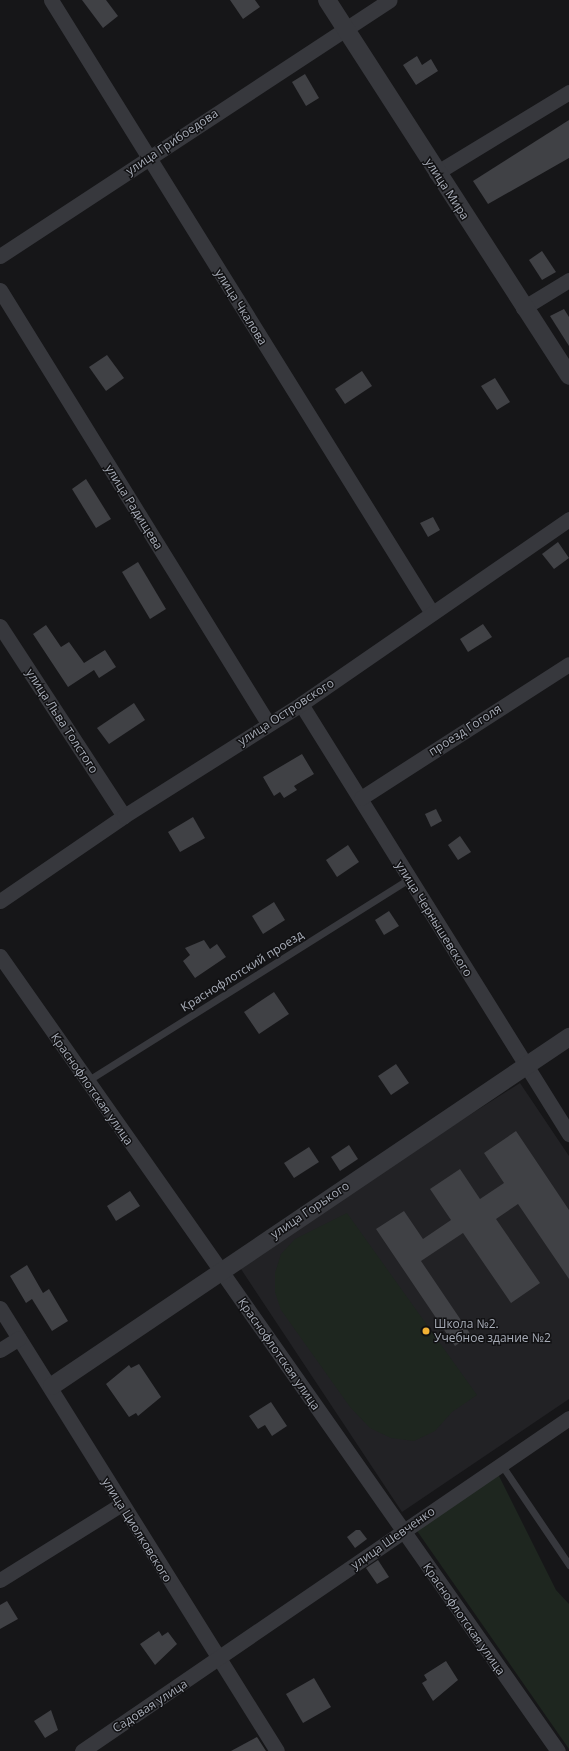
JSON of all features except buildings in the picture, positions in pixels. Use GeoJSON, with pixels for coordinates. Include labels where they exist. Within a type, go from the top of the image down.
{"type":"FeatureCollection","features":[{"type":"Feature","properties":{"kind":"street","name":"улица Чкалова"},"geometry":{"type":"LineString","coordinates":[[51,0],[432,613]]}},
{"type":"Feature","properties":{"kind":"street","name":"улица Мира"},"geometry":{"type":"LineString","coordinates":[[327,0],[436,173],[523,308],[569,376]]}},
{"type":"Feature","properties":{"kind":"street","name":"улица Грибоедова"},"geometry":{"type":"LineString","coordinates":[[0,256],[344,28],[389,0]]}},
{"type":"Feature","properties":{"kind":"street"},"geometry":{"type":"LineString","coordinates":[[436,173],[569,92]]}},
{"type":"Feature","properties":{"kind":"street"},"geometry":{"type":"LineString","coordinates":[[523,308],[569,280]]}},
{"type":"Feature","properties":{"kind":"street","name":"улица Радищева"},"geometry":{"type":"LineString","coordinates":[[0,290],[268,723]]}},
{"type":"Feature","properties":{"kind":"street","name":"улица Островского"},"geometry":{"type":"LineString","coordinates":[[0,901],[124,816],[268,723],[301,704],[569,519]]}},
{"type":"Feature","properties":{"kind":"street","name":"улица Льва Толстого"},"geometry":{"type":"LineString","coordinates":[[0,626],[124,816]]}},
{"type":"Feature","properties":{"kind":"street","name":"проезд Гоголя"},"geometry":{"type":"LineString","coordinates":[[361,798],[569,664]]}},
{"type":"Feature","properties":{"kind":"street","name":"улица Чернышевского"},"geometry":{"type":"LineString","coordinates":[[301,704],[361,798],[525,1067],[569,1134]]}},
{"type":"Feature","properties":{"kind":"street","name":"Краснофлотская улица"},"geometry":{"type":"LineString","coordinates":[[0,956],[401,1531],[558,1751]]}},
{"type":"Feature","properties":{"kind":"street","name":"улица Горького"},"geometry":{"type":"LineString","coordinates":[[52,1386],[220,1270],[569,1037]]}},
{"type":"Feature","properties":{"kind":"street","name":"улица Циолковского"},"geometry":{"type":"LineString","coordinates":[[0,1308],[52,1386],[120,1505],[277,1751]]}},
{"type":"Feature","properties":{"kind":"street"},"geometry":{"type":"LineString","coordinates":[[0,1350],[19,1338]]}},
{"type":"Feature","properties":{"kind":"street","name":"улица Шевченко"},"geometry":{"type":"LineString","coordinates":[[219,1660],[401,1531],[569,1418]]}},
{"type":"Feature","properties":{"kind":"street"},"geometry":{"type":"LineString","coordinates":[[0,1580],[120,1505]]}},
{"type":"Feature","properties":{"kind":"street","name":"Садовая улица"},"geometry":{"type":"LineString","coordinates":[[82,1751],[219,1660]]}},
{"type":"Feature","properties":{"kind":"lane","name":"Краснофлотский проезд"},"geometry":{"type":"LineString","coordinates":[[87,1081],[409,879]]}},
{"type":"Feature","properties":{"kind":"lane"},"geometry":{"type":"LineString","coordinates":[[501,1464],[569,1565]]}},
{"type":"Feature","properties":{"kind":"shaded area","name":"Школа №2. Учебное здание №2"},"geometry":{"type":"Polygon","coordinates":[[[520,1083],[569,1156],[569,1399],[402,1512],[237,1263],[520,1083]]]}},
{"type":"Feature","properties":{"kind":"shaded area"},"geometry":{"type":"Polygon","coordinates":[[[347,1213],[477,1395],[452,1412],[435,1431],[414,1441],[391,1438],[370,1428],[350,1407],[281,1310],[275,1292],[275,1273],[281,1254],[295,1239],[347,1213]]]}},
{"type":"Feature","properties":{"kind":"shaded area"},"geometry":{"type":"Polygon","coordinates":[[[496,1470],[556,1590],[569,1604],[569,1749],[415,1528],[496,1470]]]}},
{"type":"Feature","properties":{"kind":"place","name":"Школа №2. Учебное здание №2"},"geometry":{"type":"Point","coordinates":[426,1331]}}]}
